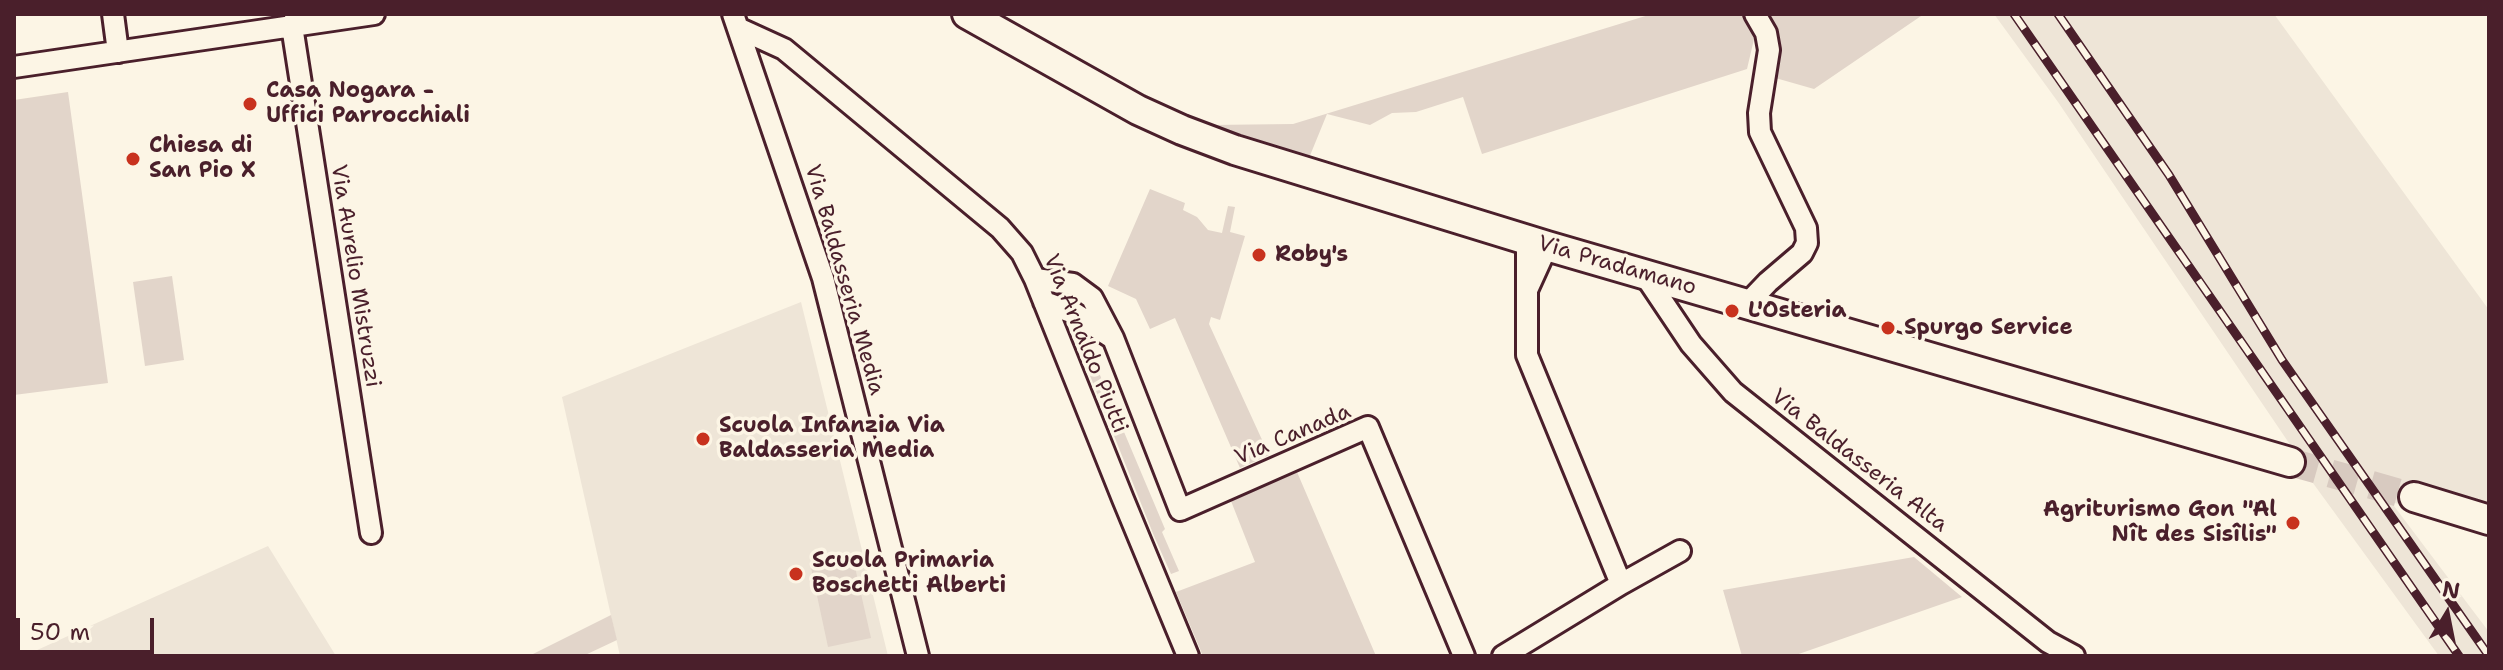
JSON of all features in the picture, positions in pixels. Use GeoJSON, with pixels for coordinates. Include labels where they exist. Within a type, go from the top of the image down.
{"type":"FeatureCollection","features":[{"type":"Feature","properties":{"kind":"street"},"geometry":{"type":"LineString","coordinates":[[113,14],[118,52]]}},
{"type":"Feature","properties":{"kind":"street"},"geometry":{"type":"LineString","coordinates":[[14,67],[118,52],[294,20],[374,14]]}},
{"type":"Feature","properties":{"kind":"street","name":"Via Pradamano"},"geometry":{"type":"LineString","coordinates":[[967,14],[1138,110],[1235,150],[1537,243],[2290,462]]}},
{"type":"Feature","properties":{"kind":"street"},"geometry":{"type":"LineString","coordinates":[[1747,304],[1802,253],[1807,243],[1806,228],[1760,132],[1759,113],[1769,50],[1766,33],[1755,14]]}},
{"type":"Feature","properties":{"kind":"street","name":"Via Aurelio Mistruzzi"},"geometry":{"type":"LineString","coordinates":[[294,20],[371,533]]}},
{"type":"Feature","properties":{"kind":"street","name":"Via Arnaldo Piutti"},"geometry":{"type":"LineString","coordinates":[[736,21],[784,49],[1000,228],[1022,253],[1188,656]]}},
{"type":"Feature","properties":{"kind":"street","name":"Via Baldasseria Media"},"geometry":{"type":"LineString","coordinates":[[736,21],[823,278],[918,656]]}},
{"type":"Feature","properties":{"kind":"street"},"geometry":{"type":"LineString","coordinates":[[1537,243],[1527,290],[1527,355],[1621,584]]}},
{"type":"Feature","properties":{"kind":"street","name":"Via Baldasseria Alta"},"geometry":{"type":"LineString","coordinates":[[1644,274],[1691,344],[1733,392],[2051,649],[2074,656]]}},
{"type":"Feature","properties":{"kind":"street","name":"Via Canada"},"geometry":{"type":"LineString","coordinates":[[1035,279],[1073,284],[1092,298],[1113,338],[1180,510],[1368,427],[1464,656]]}},
{"type":"Feature","properties":{"kind":"street"},"geometry":{"type":"LineString","coordinates":[[1044,302],[1074,313],[1113,338]]}},
{"type":"Feature","properties":{"kind":"street"},"geometry":{"type":"LineString","coordinates":[[2414,497],[2489,520]]}},
{"type":"Feature","properties":{"kind":"street"},"geometry":{"type":"LineString","coordinates":[[1503,656],[1680,551]]}},
{"type":"Feature","properties":{"kind":"shaded area"},"geometry":{"type":"Polygon","coordinates":[[[1652,14],[1743,14],[1755,35],[1747,69],[1482,154],[1463,97],[1416,112],[1392,113],[1370,125],[1327,114],[1309,158],[1210,125],[1293,124],[1652,14]]]}},
{"type":"Feature","properties":{"kind":"shaded area"},"geometry":{"type":"Polygon","coordinates":[[[1765,14],[1924,14],[1814,89],[1772,77],[1780,38],[1765,14]]]}},
{"type":"Feature","properties":{"kind":"shaded area"},"geometry":{"type":"Polygon","coordinates":[[[1994,14],[2274,14],[2489,310],[2489,504],[2417,482],[2410,507],[2391,502],[2489,632],[2489,656],[2439,656],[2310,479],[2290,473],[2293,449],[2058,102],[1994,14]]]}},
{"type":"Feature","properties":{"kind":"shaded area"},"geometry":{"type":"Polygon","coordinates":[[[68,92],[108,383],[14,395],[14,100],[68,92]]]}},
{"type":"Feature","properties":{"kind":"shaded area"},"geometry":{"type":"Polygon","coordinates":[[[1150,189],[1185,203],[1183,210],[1197,217],[1208,230],[1222,233],[1228,206],[1235,207],[1230,232],[1245,236],[1220,320],[1211,317],[1209,324],[1269,455],[1240,468],[1175,318],[1150,329],[1136,299],[1108,286],[1150,189]]]}},
{"type":"Feature","properties":{"kind":"shaded area"},"geometry":{"type":"Polygon","coordinates":[[[172,276],[184,360],[145,366],[133,282],[172,276]]]}},
{"type":"Feature","properties":{"kind":"shaded area","name":"Scuola Infanzia Via Baldasseria Media"},"geometry":{"type":"Polygon","coordinates":[[[801,302],[888,656],[620,656],[562,397],[801,302]]]}},
{"type":"Feature","properties":{"kind":"shaded area"},"geometry":{"type":"Polygon","coordinates":[[[1075,325],[1103,343],[1089,349],[1165,529],[1162,532],[1179,571],[1171,574],[1154,536],[1073,333],[1075,325]]]}},
{"type":"Feature","properties":{"kind":"shaded area"},"geometry":{"type":"Polygon","coordinates":[[[1297,472],[1376,656],[1203,656],[1176,592],[1255,562],[1231,501],[1297,472]]]}},
{"type":"Feature","properties":{"kind":"shaded area"},"geometry":{"type":"Polygon","coordinates":[[[268,546],[336,656],[24,656],[112,616],[268,546]]]}},
{"type":"Feature","properties":{"kind":"shaded area"},"geometry":{"type":"Polygon","coordinates":[[[852,554],[871,638],[828,647],[810,563],[852,554]]]}},
{"type":"Feature","properties":{"kind":"shaded area"},"geometry":{"type":"Polygon","coordinates":[[[1914,557],[1962,597],[1793,656],[1742,656],[1723,590],[1914,557]]]}},
{"type":"Feature","properties":{"kind":"shaded area"},"geometry":{"type":"Polygon","coordinates":[[[611,615],[617,640],[583,656],[529,656],[611,615]]]}},
{"type":"Feature","properties":{"kind":"tunnel"},"geometry":{"type":"LineString","coordinates":[[2290,462],[2414,497]]}},
{"type":"Feature","properties":{"kind":"railway"},"geometry":{"type":"LineString","coordinates":[[2014,14],[2459,656]]}},
{"type":"Feature","properties":{"kind":"railway"},"geometry":{"type":"LineString","coordinates":[[2058,14],[2169,175],[2282,360],[2489,656]]}},
{"type":"Feature","properties":{"kind":"place","name":"Casa Nogara - Uffici Parrocchiali"},"geometry":{"type":"Point","coordinates":[250,104]}},
{"type":"Feature","properties":{"kind":"place","name":"Chiesa di San Pio X"},"geometry":{"type":"Point","coordinates":[133,159]}},
{"type":"Feature","properties":{"kind":"place","name":"Roby's"},"geometry":{"type":"Point","coordinates":[1259,255]}},
{"type":"Feature","properties":{"kind":"place","name":"L'Osteria"},"geometry":{"type":"Point","coordinates":[1732,311]}},
{"type":"Feature","properties":{"kind":"place","name":"Spurgo Service"},"geometry":{"type":"Point","coordinates":[1888,328]}},
{"type":"Feature","properties":{"kind":"place","name":"Scuola Infanzia Via Baldasseria Media"},"geometry":{"type":"Point","coordinates":[703,439]}},
{"type":"Feature","properties":{"kind":"place","name":"Agriturismo Gon \"Al Nît des Sisîlis\""},"geometry":{"type":"Point","coordinates":[2293,523]}},
{"type":"Feature","properties":{"kind":"place","name":"Scuola Primaria Boschetti Alberti"},"geometry":{"type":"Point","coordinates":[796,574]}}]}
